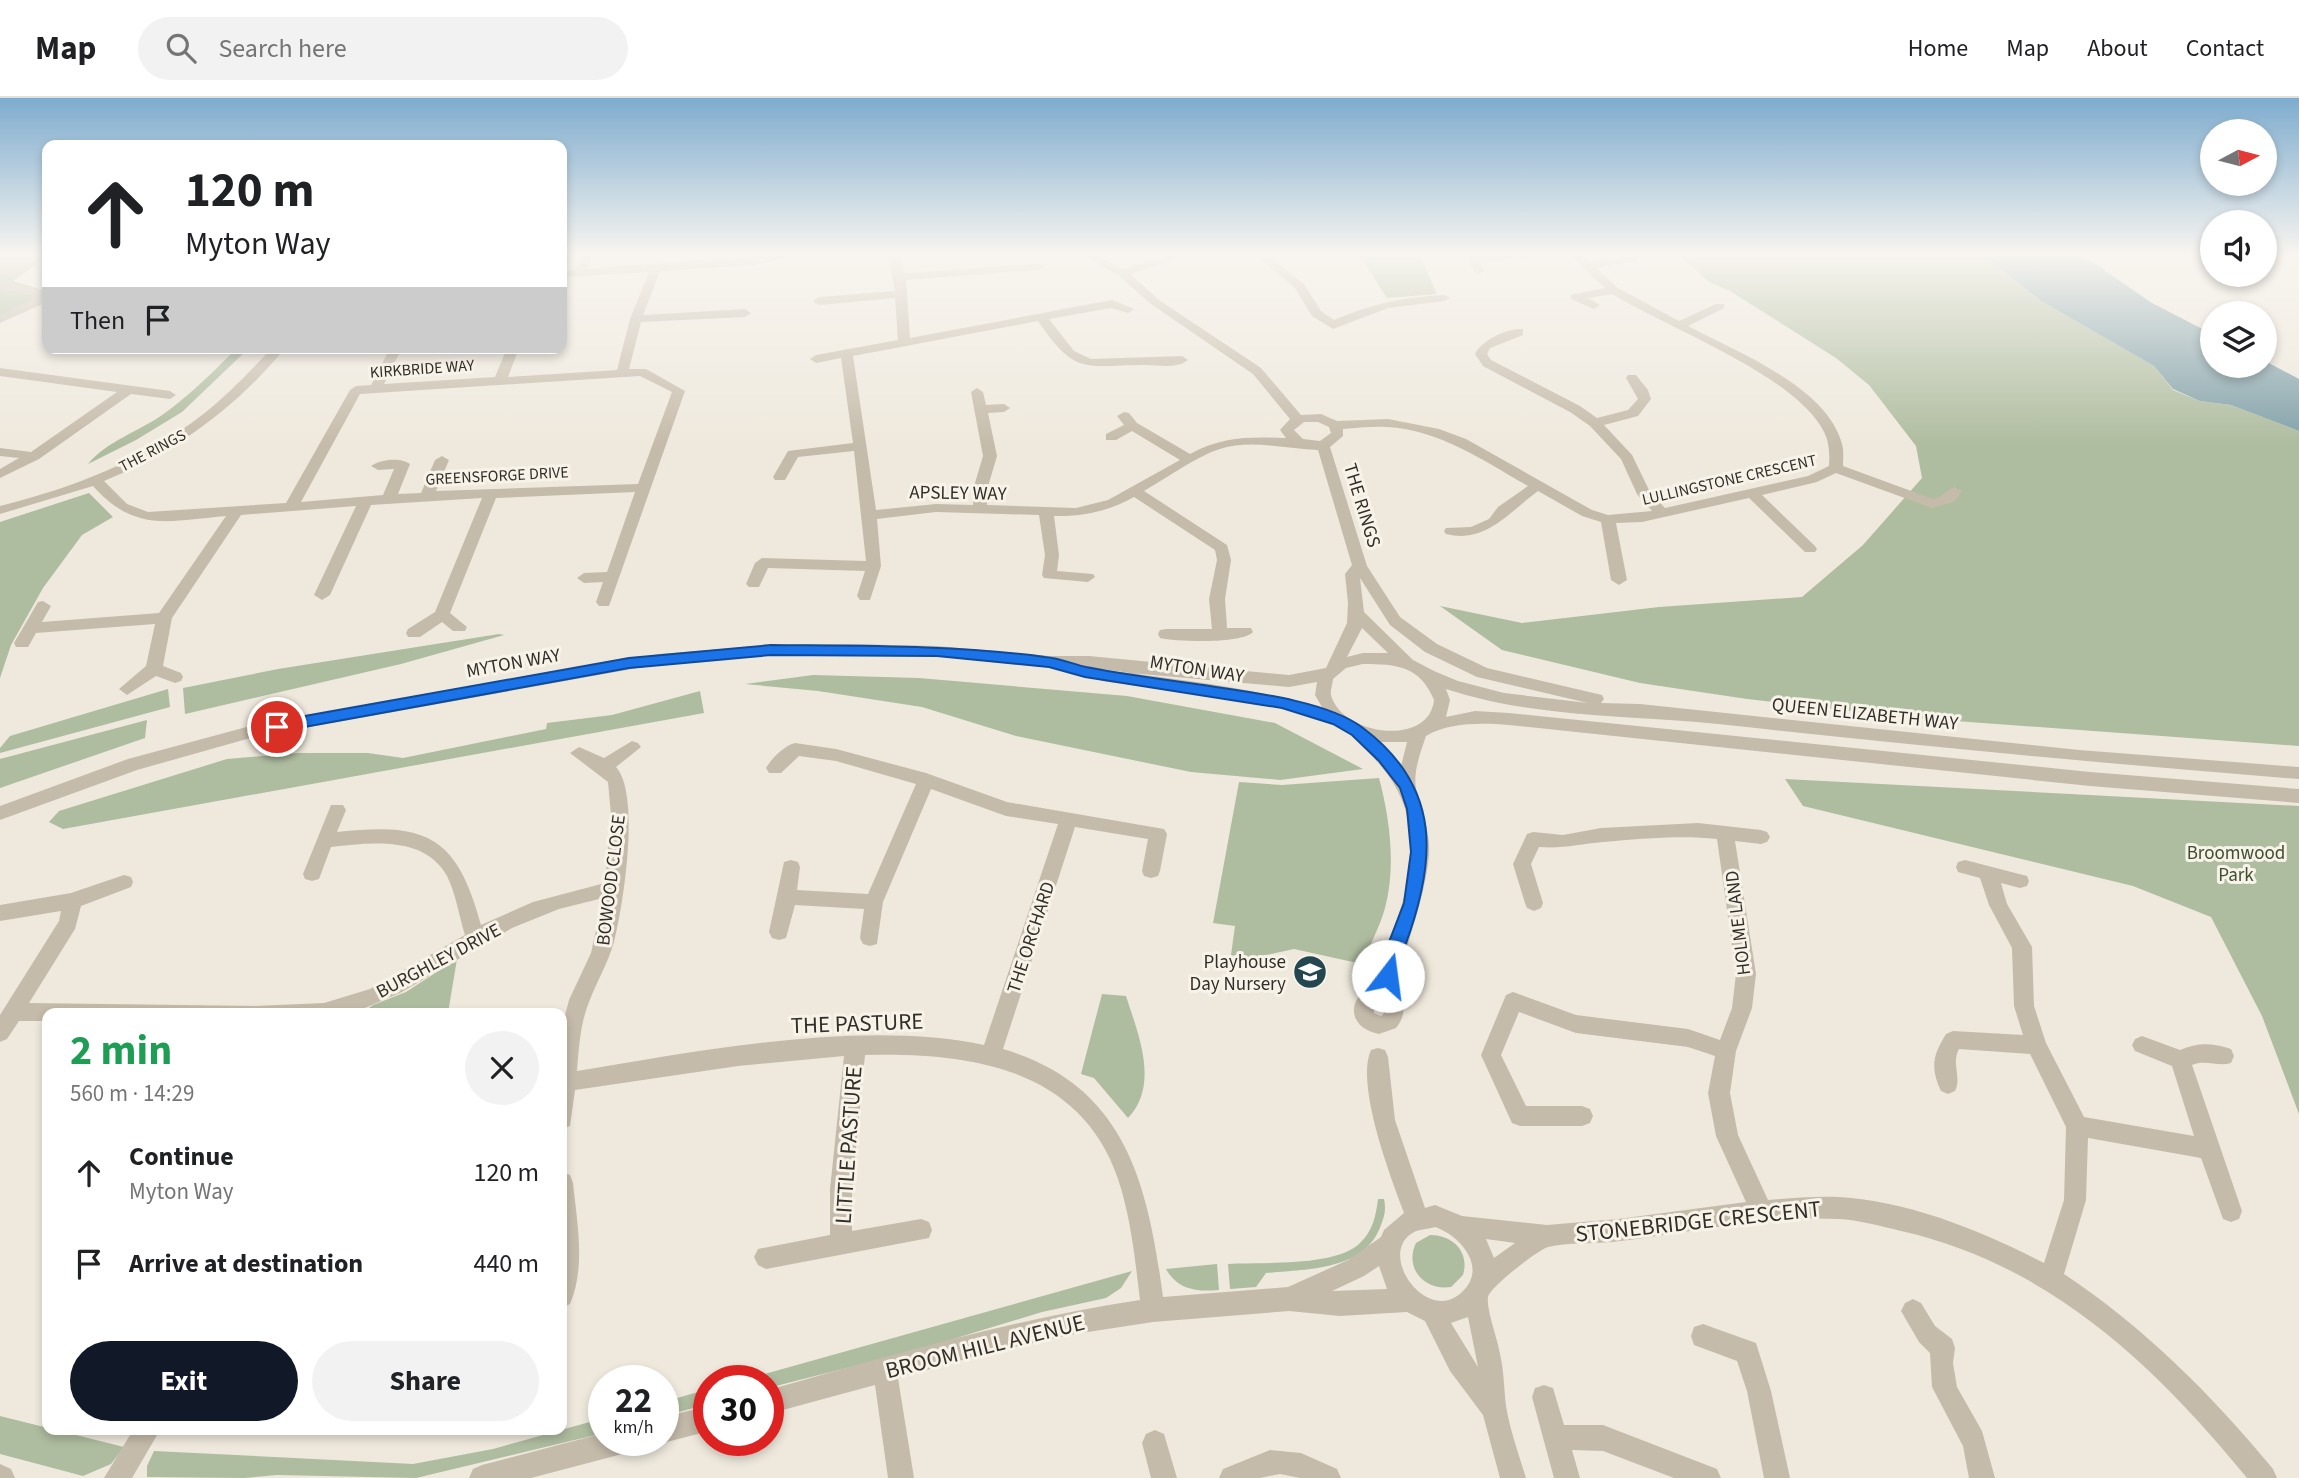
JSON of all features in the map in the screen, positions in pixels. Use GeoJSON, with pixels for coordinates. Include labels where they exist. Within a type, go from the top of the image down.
{"type":"FeatureCollection","features":[{"type":"Feature","properties":{"kind":"street"},"geometry":{"type":"LineString","coordinates":[[604,602],[679,391],[642,372],[622,373],[636,319],[663,317]]}},
{"type":"Feature","properties":{"kind":"street"},"geometry":{"type":"LineString","coordinates":[[902,317],[904,343]]}},
{"type":"Feature","properties":{"kind":"street"},"geometry":{"type":"LineString","coordinates":[[816,359],[1039,317]]}},
{"type":"Feature","properties":{"kind":"street"},"geometry":{"type":"LineString","coordinates":[[1041,317],[1077,361],[1103,366],[1134,362],[1164,364],[1182,360]]}},
{"type":"Feature","properties":{"kind":"street"},"geometry":{"type":"LineString","coordinates":[[1178,317],[1257,371],[1292,424],[1289,435],[1300,443]]}},
{"type":"Feature","properties":{"kind":"street"},"geometry":{"type":"LineString","coordinates":[[1323,317],[1337,328],[1352,317]]}},
{"type":"Feature","properties":{"kind":"street","name":"LULLINGSTONE CRESCENT"},"geometry":{"type":"LineString","coordinates":[[1335,425],[1388,423],[1434,432],[1461,442],[1587,513],[1608,519],[1642,518],[1812,479],[1836,468],[1839,452],[1833,437],[1813,409],[1794,391],[1761,368],[1663,317]]}},
{"type":"Feature","properties":{"kind":"street"},"geometry":{"type":"LineString","coordinates":[[1679,326],[1697,317]]}},
{"type":"Feature","properties":{"kind":"street"},"geometry":{"type":"LineString","coordinates":[[1485,328],[1501,338]]}},
{"type":"Feature","properties":{"kind":"street"},"geometry":{"type":"LineString","coordinates":[[1519,332],[1485,346],[1482,354],[1487,363],[1575,409],[1595,423],[1627,458],[1644,494],[1662,513]]}},
{"type":"Feature","properties":{"kind":"street"},"geometry":{"type":"LineString","coordinates":[[846,353],[870,515],[874,566],[865,596]]}},
{"type":"Feature","properties":{"kind":"street","name":"THE RINGS"},"geometry":{"type":"LineString","coordinates":[[0,510],[48,496],[144,457],[204,419],[228,400],[273,354]]}},
{"type":"Feature","properties":{"kind":"street"},"geometry":{"type":"LineString","coordinates":[[354,379],[378,383],[393,354]]}},
{"type":"Feature","properties":{"kind":"street"},"geometry":{"type":"LineString","coordinates":[[500,380],[511,354]]}},
{"type":"Feature","properties":{"kind":"street"},"geometry":{"type":"LineString","coordinates":[[1164,364],[1172,377]]}},
{"type":"Feature","properties":{"kind":"street"},"geometry":{"type":"LineString","coordinates":[[0,372],[170,395]]}},
{"type":"Feature","properties":{"kind":"street","name":"KIRKBRIDE WAY"},"geometry":{"type":"LineString","coordinates":[[292,505],[356,390],[378,383],[622,373]]}},
{"type":"Feature","properties":{"kind":"street"},"geometry":{"type":"LineString","coordinates":[[1595,423],[1633,413],[1645,399],[1642,390],[1632,378]]}},
{"type":"Feature","properties":{"kind":"street"},"geometry":{"type":"LineString","coordinates":[[0,474],[34,456],[128,390]]}},
{"type":"Feature","properties":{"kind":"street"},"geometry":{"type":"LineString","coordinates":[[977,392],[990,456],[982,483],[980,509]]}},
{"type":"Feature","properties":{"kind":"street"},"geometry":{"type":"LineString","coordinates":[[980,410],[1004,408]]}},
{"type":"Feature","properties":{"kind":"street"},"geometry":{"type":"LineString","coordinates":[[1292,424],[1321,418],[1335,425]]}},
{"type":"Feature","properties":{"kind":"street"},"geometry":{"type":"LineString","coordinates":[[1111,437],[1128,421],[1189,460]]}},
{"type":"Feature","properties":{"kind":"street","name":"APSLEY WAY"},"geometry":{"type":"LineString","coordinates":[[1252,441],[1292,424]]}},
{"type":"Feature","properties":{"kind":"street","name":"THE RINGS"},"geometry":{"type":"LineString","coordinates":[[1300,443],[1323,445],[1334,440],[1338,433],[1335,425]]}},
{"type":"Feature","properties":{"kind":"street","name":"APSLEY WAY"},"geometry":{"type":"LineString","coordinates":[[870,515],[911,509],[1046,513],[1094,508],[1113,503],[1135,492],[1216,444],[1252,441],[1300,443]]}},
{"type":"Feature","properties":{"kind":"street","name":"THE RINGS"},"geometry":{"type":"LineString","coordinates":[[1323,445],[1360,566],[1352,574],[1359,615]]}},
{"type":"Feature","properties":{"kind":"street"},"geometry":{"type":"LineString","coordinates":[[779,477],[793,454],[858,446]]}},
{"type":"Feature","properties":{"kind":"street"},"geometry":{"type":"LineString","coordinates":[[0,452],[34,456]]}},
{"type":"Feature","properties":{"kind":"street"},"geometry":{"type":"LineString","coordinates":[[427,496],[442,460]]}},
{"type":"Feature","properties":{"kind":"street"},"geometry":{"type":"LineString","coordinates":[[378,466],[403,464],[389,499]]}},
{"type":"Feature","properties":{"kind":"street"},"geometry":{"type":"LineString","coordinates":[[1836,468],[1932,504],[1949,499],[1955,491]]}},
{"type":"Feature","properties":{"kind":"street","name":"GREENSFORGE DRIVE"},"geometry":{"type":"LineString","coordinates":[[93,479],[121,508],[139,517],[427,496],[490,495],[590,487],[643,488]]}},
{"type":"Feature","properties":{"kind":"street"},"geometry":{"type":"LineString","coordinates":[[1451,531],[1473,531],[1494,522],[1503,510],[1537,486]]}},
{"type":"Feature","properties":{"kind":"street"},"geometry":{"type":"LineString","coordinates":[[1135,492],[1222,548],[1224,560],[1217,599],[1220,634]]}},
{"type":"Feature","properties":{"kind":"street"},"geometry":{"type":"LineString","coordinates":[[1752,493],[1810,549]]}},
{"type":"Feature","properties":{"kind":"street"},"geometry":{"type":"LineString","coordinates":[[414,633],[442,615],[490,495]]}},
{"type":"Feature","properties":{"kind":"street"},"geometry":{"type":"LineString","coordinates":[[321,595],[366,500]]}},
{"type":"Feature","properties":{"kind":"street"},"geometry":{"type":"LineString","coordinates":[[127,689],[153,669],[164,618],[236,511]]}},
{"type":"Feature","properties":{"kind":"street"},"geometry":{"type":"LineString","coordinates":[[1046,513],[1046,528],[1052,555],[1049,575],[1088,577]]}},
{"type":"Feature","properties":{"kind":"street"},"geometry":{"type":"LineString","coordinates":[[1608,519],[1619,580]]}},
{"type":"Feature","properties":{"kind":"street"},"geometry":{"type":"LineString","coordinates":[[754,584],[762,563],[874,566]]}},
{"type":"Feature","properties":{"kind":"street"},"geometry":{"type":"LineString","coordinates":[[1360,566],[1395,621],[1421,642],[1455,661],[1483,673],[1640,710]]}},
{"type":"Feature","properties":{"kind":"street"},"geometry":{"type":"LineString","coordinates":[[584,578],[613,577]]}},
{"type":"Feature","properties":{"kind":"street"},"geometry":{"type":"LineString","coordinates":[[22,643],[43,606]]}},
{"type":"Feature","properties":{"kind":"street"},"geometry":{"type":"LineString","coordinates":[[442,615],[460,627]]}},
{"type":"Feature","properties":{"kind":"street"},"geometry":{"type":"LineString","coordinates":[[1384,997],[1393,955],[1412,903],[1420,852],[1415,809],[1407,786],[1384,757],[1358,732],[1338,720],[1323,698],[1321,686],[1351,639],[1359,615],[1408,663],[1430,676],[1438,687],[1442,700],[1438,716],[1424,729],[1410,757],[1407,786]]}},
{"type":"Feature","properties":{"kind":"street"},"geometry":{"type":"LineString","coordinates":[[30,628],[164,618]]}},
{"type":"Feature","properties":{"kind":"street"},"geometry":{"type":"LineString","coordinates":[[1166,634],[1198,636],[1245,632]]}},
{"type":"Feature","properties":{"kind":"street","name":"MYTON WAY"},"geometry":{"type":"LineString","coordinates":[[0,813],[134,764],[254,732],[629,663],[713,654],[848,649],[937,651],[1049,662],[1089,662],[1289,681],[1330,670]]}},
{"type":"Feature","properties":{"kind":"street"},"geometry":{"type":"LineString","coordinates":[[1330,670],[1362,658],[1384,657],[1408,663]]}},
{"type":"Feature","properties":{"kind":"street","name":"MYTON WAY"},"geometry":{"type":"LineString","coordinates":[[1049,662],[1085,672],[1282,703],[1338,720]]}},
{"type":"Feature","properties":{"kind":"street"},"geometry":{"type":"LineString","coordinates":[[153,669],[175,677]]}},
{"type":"Feature","properties":{"kind":"street","name":"QUEEN ELIZABETH WAY"},"geometry":{"type":"LineString","coordinates":[[1430,676],[1455,688],[1488,697],[1610,711],[1640,710],[2079,756],[2299,774]]}},
{"type":"Feature","properties":{"kind":"street"},"geometry":{"type":"LineString","coordinates":[[1358,732],[1400,737],[1475,717],[1509,719],[2090,779],[2299,796]]}},
{"type":"Feature","properties":{"kind":"street"},"geometry":{"type":"LineString","coordinates":[[579,753],[604,767],[632,747]]}},
{"type":"Feature","properties":{"kind":"street"},"geometry":{"type":"LineString","coordinates":[[775,768],[795,749],[836,755],[926,780],[1006,809],[1158,834],[1151,871]]}},
{"type":"Feature","properties":{"kind":"street","name":"BOWOOD CLOSE"},"geometry":{"type":"LineString","coordinates":[[567,1082],[573,1020],[580,997],[602,951],[612,889],[620,794],[617,780],[604,767]]}},
{"type":"Feature","properties":{"kind":"street"},"geometry":{"type":"LineString","coordinates":[[870,938],[874,902],[926,780]]}},
{"type":"Feature","properties":{"kind":"street"},"geometry":{"type":"LineString","coordinates":[[312,874],[337,810]]}},
{"type":"Feature","properties":{"kind":"street","name":"THE ORCHARD"},"geometry":{"type":"LineString","coordinates":[[990,1056],[1069,819]]}},
{"type":"Feature","properties":{"kind":"street"},"geometry":{"type":"LineString","coordinates":[[1534,903],[1522,863],[1533,839],[1563,842],[1601,835],[1698,830],[1761,837]]}},
{"type":"Feature","properties":{"kind":"street","name":"HOLME LAND"},"geometry":{"type":"LineString","coordinates":[[1725,833],[1746,974],[1742,1008],[1726,1051],[1719,1093],[1727,1136],[1762,1212]]}},
{"type":"Feature","properties":{"kind":"street"},"geometry":{"type":"LineString","coordinates":[[324,841],[384,835],[422,842],[450,867],[475,937]]}},
{"type":"Feature","properties":{"kind":"street"},"geometry":{"type":"LineString","coordinates":[[779,932],[791,867]]}},
{"type":"Feature","properties":{"kind":"street"},"geometry":{"type":"LineString","coordinates":[[1965,867],[2020,881]]}},
{"type":"Feature","properties":{"kind":"street"},"geometry":{"type":"LineString","coordinates":[[1988,872],[1998,905],[2022,947],[2024,1006],[2036,1045],[2077,1126],[2075,1200],[2051,1278]]}},
{"type":"Feature","properties":{"kind":"street"},"geometry":{"type":"LineString","coordinates":[[0,913],[72,901],[124,882]]}},
{"type":"Feature","properties":{"kind":"street","name":"BURGHLEY DRIVE"},"geometry":{"type":"LineString","coordinates":[[349,1008],[420,971],[475,937],[556,902],[584,893],[612,889]]}},
{"type":"Feature","properties":{"kind":"street"},"geometry":{"type":"LineString","coordinates":[[787,897],[874,902]]}},
{"type":"Feature","properties":{"kind":"street"},"geometry":{"type":"LineString","coordinates":[[0,1034],[68,923],[72,901]]}},
{"type":"Feature","properties":{"kind":"street"},"geometry":{"type":"LineString","coordinates":[[1582,1116],[1520,1116],[1490,1055],[1513,1001],[1576,1024],[1688,1038],[1726,1051]]}},
{"type":"Feature","properties":{"kind":"street"},"geometry":{"type":"LineString","coordinates":[[14,1012],[42,1012]]}},
{"type":"Feature","properties":{"kind":"street"},"geometry":{"type":"LineString","coordinates":[[1948,1084],[1944,1058],[1953,1040],[2036,1045]]}},
{"type":"Feature","properties":{"kind":"street","name":"THE PASTURE"},"geometry":{"type":"LineString","coordinates":[[567,1082],[757,1054],[883,1044],[922,1045],[990,1056],[1033,1070],[1064,1088],[1088,1110],[1109,1137],[1128,1175],[1140,1215],[1153,1310]]}},
{"type":"Feature","properties":{"kind":"street"},"geometry":{"type":"LineString","coordinates":[[2142,1045],[2179,1060],[2198,1052],[2224,1056]]}},
{"type":"Feature","properties":{"kind":"street","name":"LITTLE PASTURE"},"geometry":{"type":"LineString","coordinates":[[841,1244],[841,1189],[855,1046]]}},
{"type":"Feature","properties":{"kind":"street"},"geometry":{"type":"LineString","coordinates":[[1378,1057],[1378,1093],[1390,1149],[1417,1217]]}},
{"type":"Feature","properties":{"kind":"street"},"geometry":{"type":"LineString","coordinates":[[2179,1060],[2231,1211]]}},
{"type":"Feature","properties":{"kind":"street"},"geometry":{"type":"LineString","coordinates":[[2077,1126],[2208,1149]]}},
{"type":"Feature","properties":{"kind":"street","name":"STONEBRIDGE CRESCENT"},"geometry":{"type":"LineString","coordinates":[[1462,1227],[1543,1236],[1625,1230],[1762,1212],[1835,1208],[1911,1219],[1985,1244],[2051,1278],[2157,1359],[2219,1422],[2264,1478]]}},
{"type":"Feature","properties":{"kind":"street"},"geometry":{"type":"LineString","coordinates":[[1513,1478],[1494,1409],[1481,1289],[1484,1261],[1477,1244],[1462,1227],[1435,1216],[1417,1217],[1403,1224],[1389,1245],[1387,1262],[1395,1284],[1409,1300],[1433,1312],[1458,1311],[1481,1289],[1543,1236]]}},
{"type":"Feature","properties":{"kind":"street","name":"LITTLE PASTURE"},"geometry":{"type":"LineString","coordinates":[[765,1257],[921,1230]]}},
{"type":"Feature","properties":{"kind":"street","name":"BROOM HILL AVENUE"},"geometry":{"type":"LineString","coordinates":[[1289,1300],[1356,1268],[1389,1245]]}},
{"type":"Feature","properties":{"kind":"street","name":"BROOM HILL AVENUE"},"geometry":{"type":"LineString","coordinates":[[784,1398],[1042,1327],[1153,1310],[1289,1300],[1340,1304],[1409,1300]]}},
{"type":"Feature","properties":{"kind":"street"},"geometry":{"type":"LineString","coordinates":[[1913,1311],[1927,1334],[1943,1349],[1940,1368],[1945,1392],[1973,1441],[1982,1478]]}},
{"type":"Feature","properties":{"kind":"street"},"geometry":{"type":"LineString","coordinates":[[1433,1312],[1459,1362],[1494,1409]]}},
{"type":"Feature","properties":{"kind":"street"},"geometry":{"type":"LineString","coordinates":[[1703,1336],[1747,1352],[1759,1391],[1777,1478]]}},
{"type":"Feature","properties":{"kind":"street"},"geometry":{"type":"LineString","coordinates":[[885,1371],[901,1478]]}},
{"type":"Feature","properties":{"kind":"street"},"geometry":{"type":"LineString","coordinates":[[1544,1397],[1567,1478]]}},
{"type":"Feature","properties":{"kind":"street"},"geometry":{"type":"LineString","coordinates":[[117,1478],[144,1435]]}},
{"type":"Feature","properties":{"kind":"street"},"geometry":{"type":"LineString","coordinates":[[1555,1437],[1603,1438],[1708,1478]]}},
{"type":"Feature","properties":{"kind":"street"},"geometry":{"type":"LineString","coordinates":[[1154,1443],[1164,1478]]}},
{"type":"Feature","properties":{"kind":"street"},"geometry":{"type":"LineString","coordinates":[[482,1478],[588,1450]]}},
{"type":"Feature","properties":{"kind":"street"},"geometry":{"type":"LineString","coordinates":[[1232,1478],[1254,1466],[1280,1460],[1304,1465],[1328,1478]]}},
{"type":"Feature","properties":{"kind":"green space"},"geometry":{"type":"Polygon","coordinates":[[[1772,317],[2070,317],[2154,366],[2173,390],[2200,401],[2231,405],[2299,431],[2299,746],[1901,717],[1640,683],[1502,650],[1440,606],[1522,623],[1659,607],[1802,597],[1863,545],[1922,478],[1916,446],[1869,385],[1836,358],[1772,317]]]}},
{"type":"Feature","properties":{"kind":"green space"},"geometry":{"type":"Polygon","coordinates":[[[231,354],[243,354],[182,412],[136,440],[88,464],[105,449],[175,406],[231,354]]]}},
{"type":"Feature","properties":{"kind":"green space"},"geometry":{"type":"Polygon","coordinates":[[[89,493],[113,517],[82,535],[43,588],[11,645],[0,678],[0,522],[89,493]]]}},
{"type":"Feature","properties":{"kind":"green space"},"geometry":{"type":"Polygon","coordinates":[[[504,635],[401,664],[185,714],[183,688],[278,669],[504,635]]]}},
{"type":"Feature","properties":{"kind":"green space"},"geometry":{"type":"Polygon","coordinates":[[[813,675],[919,678],[1127,696],[1275,723],[1363,769],[1280,780],[1191,772],[1016,736],[922,707],[818,691],[745,684],[813,675]]]}},
{"type":"Feature","properties":{"kind":"green space"},"geometry":{"type":"Polygon","coordinates":[[[168,689],[170,707],[0,753],[0,748],[10,736],[168,689]]]}},
{"type":"Feature","properties":{"kind":"green space"},"geometry":{"type":"Polygon","coordinates":[[[700,691],[704,713],[63,829],[49,822],[59,811],[227,759],[299,753],[368,753],[403,758],[546,729],[547,723],[612,715],[700,691]]]}},
{"type":"Feature","properties":{"kind":"green space"},"geometry":{"type":"Polygon","coordinates":[[[147,720],[145,738],[0,788],[0,759],[147,720]]]}},
{"type":"Feature","properties":{"kind":"green space"},"geometry":{"type":"Polygon","coordinates":[[[1379,778],[1389,826],[1390,876],[1383,915],[1362,964],[1294,949],[1244,960],[1231,955],[1235,926],[1213,923],[1239,782],[1282,785],[1379,778]]]}},
{"type":"Feature","properties":{"kind":"green space","name":"Broomwood Park"},"geometry":{"type":"Polygon","coordinates":[[[1785,779],[2299,806],[2299,1114],[2262,1016],[2211,917],[2133,886],[1803,806],[1785,779]]]}},
{"type":"Feature","properties":{"kind":"green space"},"geometry":{"type":"Polygon","coordinates":[[[457,959],[449,1008],[369,1008],[406,992],[457,959]]]}},
{"type":"Feature","properties":{"kind":"green space"},"geometry":{"type":"Polygon","coordinates":[[[1102,994],[1126,996],[1144,1058],[1143,1090],[1138,1105],[1128,1118],[1094,1078],[1081,1074],[1102,994]]]}},
{"type":"Feature","properties":{"kind":"green space"},"geometry":{"type":"Polygon","coordinates":[[[1378,1199],[1384,1199],[1385,1209],[1381,1225],[1373,1240],[1362,1251],[1333,1265],[1266,1273],[1256,1287],[1230,1289],[1228,1264],[1317,1260],[1349,1251],[1360,1243],[1371,1228],[1378,1199]]]}},
{"type":"Feature","properties":{"kind":"green space"},"geometry":{"type":"Polygon","coordinates":[[[1430,1235],[1446,1238],[1462,1252],[1465,1267],[1463,1275],[1451,1287],[1432,1285],[1419,1276],[1415,1269],[1413,1252],[1416,1243],[1430,1235]]]}},
{"type":"Feature","properties":{"kind":"green space"},"geometry":{"type":"Polygon","coordinates":[[[1217,1264],[1219,1290],[1189,1288],[1176,1281],[1166,1269],[1217,1264]]]}},
{"type":"Feature","properties":{"kind":"green space"},"geometry":{"type":"Polygon","coordinates":[[[1132,1271],[1121,1288],[1106,1298],[1042,1312],[917,1350],[784,1384],[784,1369],[1132,1271]]]}},
{"type":"Feature","properties":{"kind":"green space"},"geometry":{"type":"Polygon","coordinates":[[[693,1394],[693,1408],[679,1412],[679,1397],[693,1394]]]}},
{"type":"Feature","properties":{"kind":"green space"},"geometry":{"type":"Polygon","coordinates":[[[0,1416],[42,1426],[42,1435],[76,1435],[124,1447],[111,1464],[83,1476],[0,1454],[0,1416]]]}},
{"type":"Feature","properties":{"kind":"green space"},"geometry":{"type":"Polygon","coordinates":[[[588,1422],[588,1437],[416,1478],[277,1475],[244,1478],[147,1477],[147,1466],[154,1451],[413,1464],[493,1449],[543,1435],[567,1435],[567,1428],[588,1422]]]}},
{"type":"Feature","properties":{"kind":"water"},"geometry":{"type":"Polygon","coordinates":[[[2070,317],[2180,317],[2200,328],[2200,378],[2277,378],[2277,367],[2299,379],[2299,431],[2231,405],[2200,401],[2173,389],[2154,366],[2070,317]]]}},
{"type":"Feature","properties":{"kind":"place","name":"Playhouse Day Nursery"},"geometry":{"type":"Point","coordinates":[1310,972]}},
{"type":"Feature","properties":{"kind":"route"},"geometry":{"type":"LineString","coordinates":[[277,727],[629,663],[771,650],[937,651],[1049,662],[1085,672],[1282,703],[1338,720],[1358,732],[1384,757],[1407,786],[1415,809],[1420,852],[1412,903],[1388,976]]}}]}
